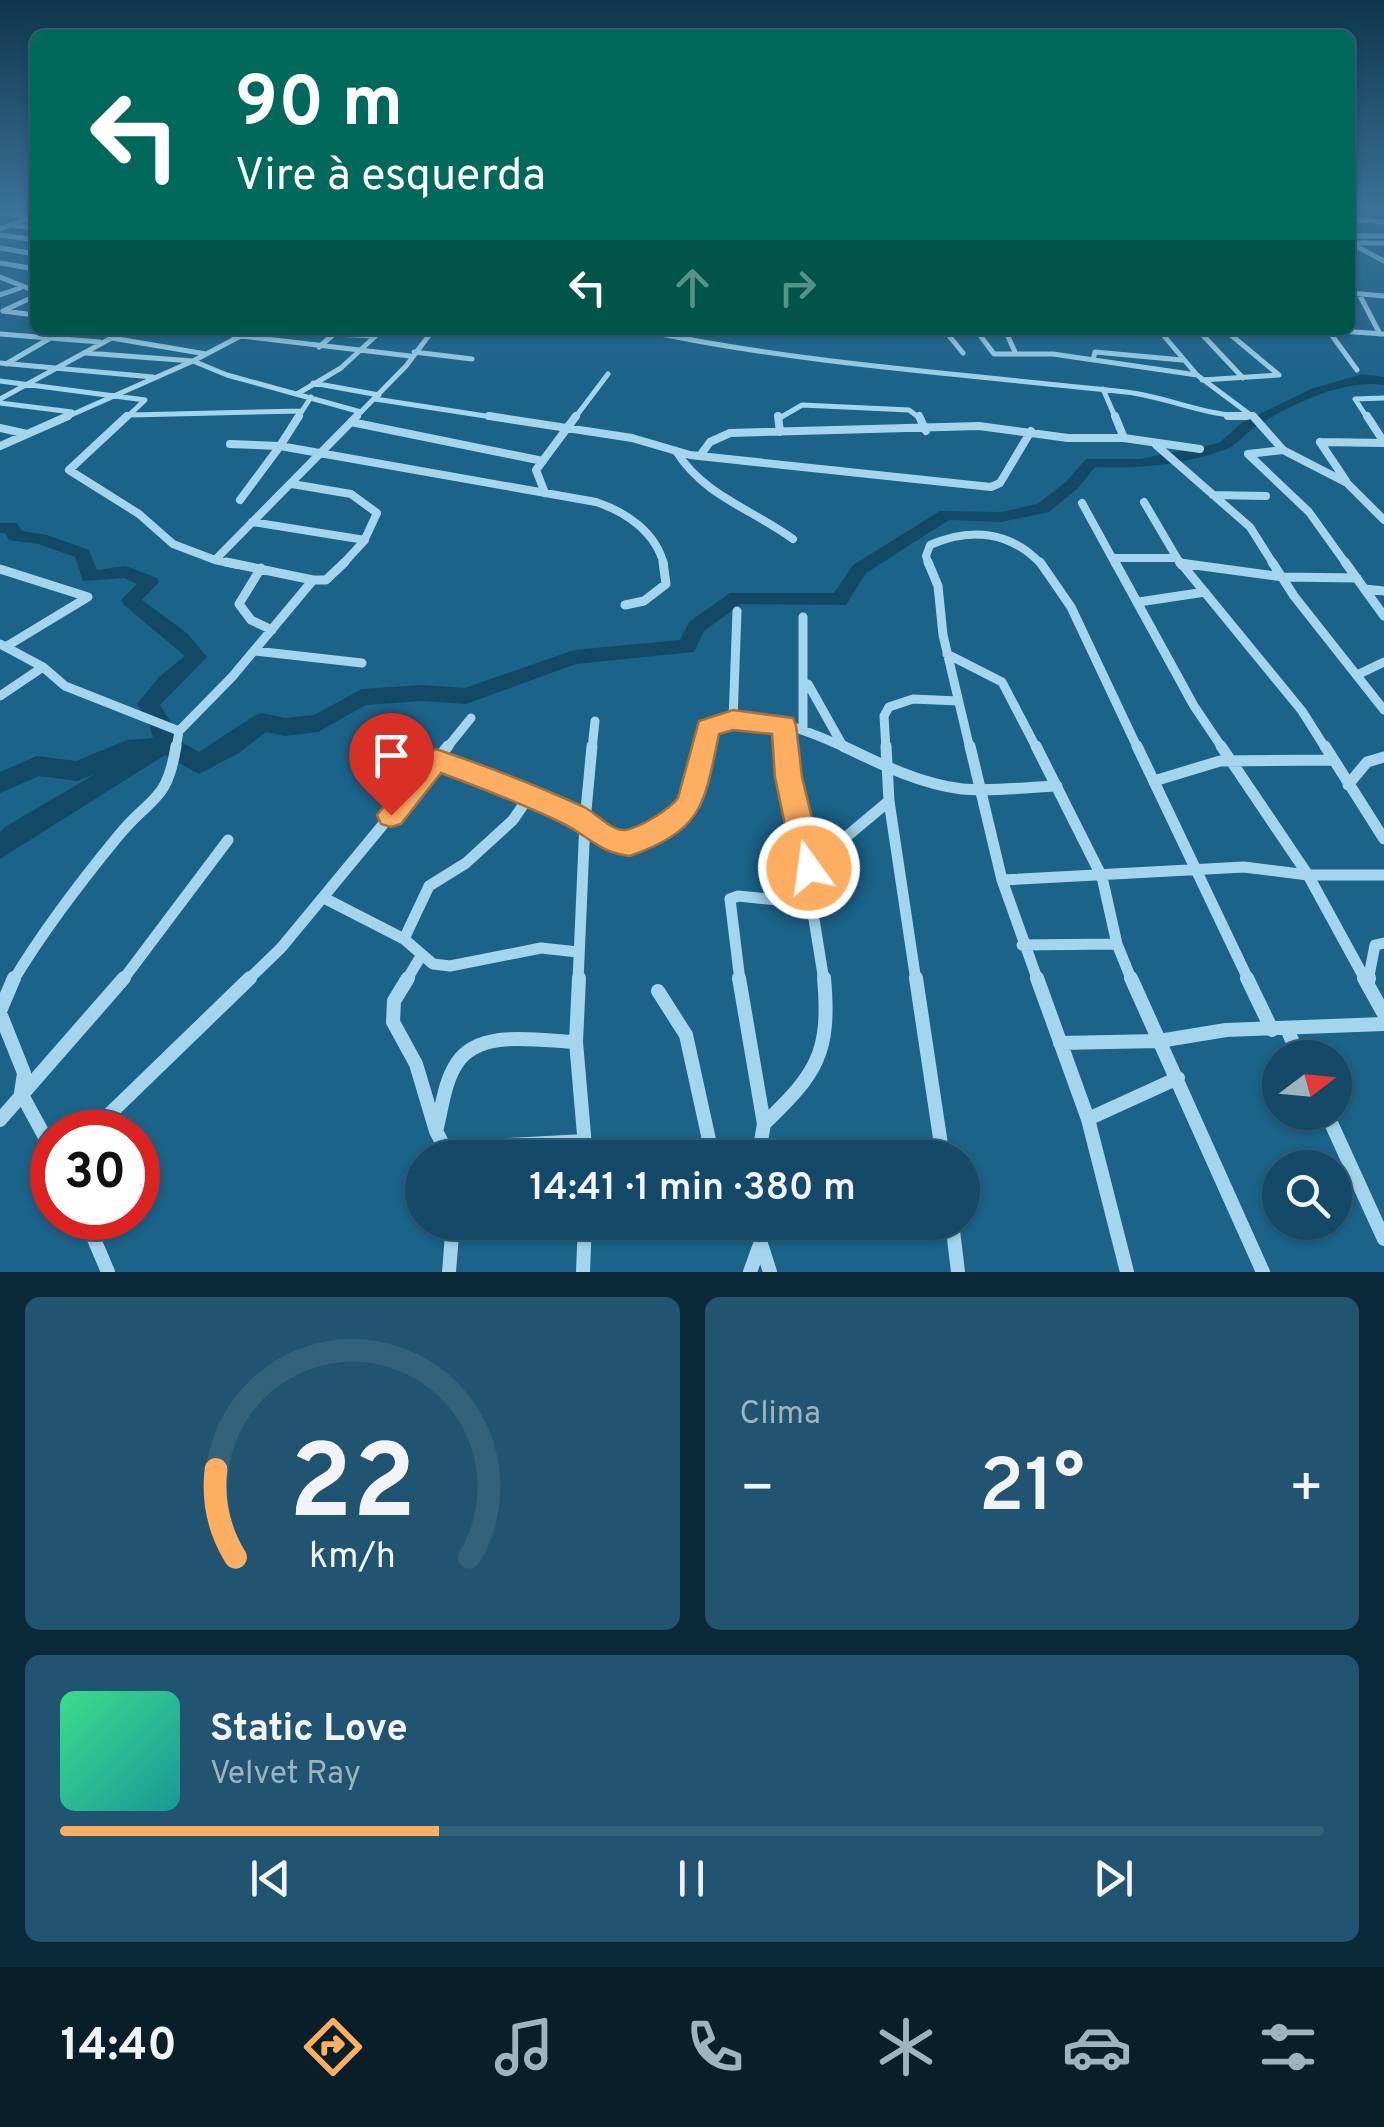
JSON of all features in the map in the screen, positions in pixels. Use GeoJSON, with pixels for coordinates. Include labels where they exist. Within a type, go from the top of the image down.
{"type":"FeatureCollection","features":[{"type":"Feature","properties":{"kind":"street"},"geometry":{"type":"LineString","coordinates":[[0,277],[30,292]]}},
{"type":"Feature","properties":{"kind":"street"},"geometry":{"type":"LineString","coordinates":[[0,295],[20,288]]}},
{"type":"Feature","properties":{"kind":"street"},"geometry":{"type":"LineString","coordinates":[[1355,294],[1384,296]]}},
{"type":"Feature","properties":{"kind":"street"},"geometry":{"type":"LineString","coordinates":[[1359,294],[1382,334]]}},
{"type":"Feature","properties":{"kind":"street"},"geometry":{"type":"LineString","coordinates":[[2,311],[30,297]]}},
{"type":"Feature","properties":{"kind":"street"},"geometry":{"type":"LineString","coordinates":[[2,311],[30,314]]}},
{"type":"Feature","properties":{"kind":"street"},"geometry":{"type":"LineString","coordinates":[[1355,332],[1382,334]]}},
{"type":"Feature","properties":{"kind":"street"},"geometry":{"type":"LineString","coordinates":[[0,334],[103,343]]}},
{"type":"Feature","properties":{"kind":"street"},"geometry":{"type":"LineString","coordinates":[[2,365],[56,335]]}},
{"type":"Feature","properties":{"kind":"street"},"geometry":{"type":"LineString","coordinates":[[0,401],[117,335]]}},
{"type":"Feature","properties":{"kind":"street"},"geometry":{"type":"LineString","coordinates":[[0,446],[242,335]]}},
{"type":"Feature","properties":{"kind":"street"},"geometry":{"type":"LineString","coordinates":[[263,335],[319,346],[472,359]]}},
{"type":"Feature","properties":{"kind":"street"},"geometry":{"type":"LineString","coordinates":[[319,346],[334,335]]}},
{"type":"Feature","properties":{"kind":"street"},"geometry":{"type":"LineString","coordinates":[[362,335],[375,336]]}},
{"type":"Feature","properties":{"kind":"street"},"geometry":{"type":"LineString","coordinates":[[215,560],[323,454],[411,361],[412,353],[428,335]]}},
{"type":"Feature","properties":{"kind":"street"},"geometry":{"type":"LineString","coordinates":[[664,335],[743,352],[1154,396],[1231,417],[1253,416]]}},
{"type":"Feature","properties":{"kind":"street"},"geometry":{"type":"LineString","coordinates":[[948,335],[963,353]]}},
{"type":"Feature","properties":{"kind":"street"},"geometry":{"type":"LineString","coordinates":[[979,335],[992,354],[1015,352],[1092,360],[1199,378],[1279,375],[1232,335]]}},
{"type":"Feature","properties":{"kind":"street"},"geometry":{"type":"LineString","coordinates":[[1007,335],[1015,352]]}},
{"type":"Feature","properties":{"kind":"street"},"geometry":{"type":"LineString","coordinates":[[1163,335],[1199,378],[1253,416],[1282,450],[1347,483]]}},
{"type":"Feature","properties":{"kind":"street"},"geometry":{"type":"LineString","coordinates":[[1203,335],[1243,378]]}},
{"type":"Feature","properties":{"kind":"street"},"geometry":{"type":"LineString","coordinates":[[1331,335],[1357,370]]}},
{"type":"Feature","properties":{"kind":"street"},"geometry":{"type":"LineString","coordinates":[[297,394],[341,368],[375,336]]}},
{"type":"Feature","properties":{"kind":"street"},"geometry":{"type":"LineString","coordinates":[[112,338],[206,354]]}},
{"type":"Feature","properties":{"kind":"street"},"geometry":{"type":"LineString","coordinates":[[1092,360],[1095,352],[1183,360]]}},
{"type":"Feature","properties":{"kind":"street"},"geometry":{"type":"LineString","coordinates":[[86,353],[194,360],[226,375],[361,412]]}},
{"type":"Feature","properties":{"kind":"street"},"geometry":{"type":"LineString","coordinates":[[1147,357],[1151,370]]}},
{"type":"Feature","properties":{"kind":"street"},"geometry":{"type":"LineString","coordinates":[[2,365],[156,377]]}},
{"type":"Feature","properties":{"kind":"street"},"geometry":{"type":"LineString","coordinates":[[545,493],[536,474],[608,374]]}},
{"type":"Feature","properties":{"kind":"street"},"geometry":{"type":"LineString","coordinates":[[0,380],[146,400],[69,470],[138,514],[174,544],[215,560],[326,580],[365,540],[376,519],[372,503],[361,497],[292,484]]}},
{"type":"Feature","properties":{"kind":"street"},"geometry":{"type":"LineString","coordinates":[[312,383],[656,442],[676,452],[990,487],[1000,483],[1031,430]]}},
{"type":"Feature","properties":{"kind":"street"},"geometry":{"type":"LineString","coordinates":[[1103,389],[1124,438]]}},
{"type":"Feature","properties":{"kind":"street"},"geometry":{"type":"LineString","coordinates":[[240,500],[311,397]]}},
{"type":"Feature","properties":{"kind":"street"},"geometry":{"type":"LineString","coordinates":[[1384,398],[1355,399],[1384,442]]}},
{"type":"Feature","properties":{"kind":"street"},"geometry":{"type":"LineString","coordinates":[[0,401],[74,413]]}},
{"type":"Feature","properties":{"kind":"street"},"geometry":{"type":"LineString","coordinates":[[780,432],[778,416],[802,406],[908,410],[920,416],[926,431]]}},
{"type":"Feature","properties":{"kind":"street"},"geometry":{"type":"LineString","coordinates":[[130,415],[301,411]]}},
{"type":"Feature","properties":{"kind":"street"},"geometry":{"type":"LineString","coordinates":[[351,422],[543,462]]}},
{"type":"Feature","properties":{"kind":"street"},"geometry":{"type":"LineString","coordinates":[[702,453],[710,442],[730,433],[926,431],[979,426],[1068,438],[1124,438],[1200,449]]}},
{"type":"Feature","properties":{"kind":"street"},"geometry":{"type":"LineString","coordinates":[[0,428],[27,434]]}},
{"type":"Feature","properties":{"kind":"street"},"geometry":{"type":"LineString","coordinates":[[1384,442],[1320,442],[1347,483],[1384,520]]}},
{"type":"Feature","properties":{"kind":"street"},"geometry":{"type":"LineString","coordinates":[[230,444],[280,446],[607,505],[655,542],[661,553],[666,584],[644,601],[625,605]]}},
{"type":"Feature","properties":{"kind":"street"},"geometry":{"type":"LineString","coordinates":[[1156,445],[1250,528],[1384,710]]}},
{"type":"Feature","properties":{"kind":"street"},"geometry":{"type":"LineString","coordinates":[[1282,450],[1248,454],[1309,512],[1384,616]]}},
{"type":"Feature","properties":{"kind":"street"},"geometry":{"type":"LineString","coordinates":[[676,452],[694,480],[770,521],[793,539]]}},
{"type":"Feature","properties":{"kind":"street"},"geometry":{"type":"LineString","coordinates":[[1213,495],[1266,496]]}},
{"type":"Feature","properties":{"kind":"street"},"geometry":{"type":"LineString","coordinates":[[1144,502],[1179,561],[1302,711],[1384,839]]}},
{"type":"Feature","properties":{"kind":"street"},"geometry":{"type":"LineString","coordinates":[[1082,503],[1194,706],[1308,875],[1384,1014]]}},
{"type":"Feature","properties":{"kind":"street"},"geometry":{"type":"LineString","coordinates":[[252,522],[365,540]]}},
{"type":"Feature","properties":{"kind":"street"},"geometry":{"type":"LineString","coordinates":[[1127,1272],[1088,1119],[1022,945],[1002,880],[947,654],[938,586],[926,556],[930,546],[963,532],[993,534],[1021,546],[1045,568],[1083,631],[1195,868],[1288,1040]]}},
{"type":"Feature","properties":{"kind":"street"},"geometry":{"type":"LineString","coordinates":[[1114,558],[1179,561],[1283,577],[1357,578]]}},
{"type":"Feature","properties":{"kind":"street"},"geometry":{"type":"LineString","coordinates":[[261,568],[238,604],[250,620],[272,630]]}},
{"type":"Feature","properties":{"kind":"street"},"geometry":{"type":"LineString","coordinates":[[0,569],[88,597],[4,645]]}},
{"type":"Feature","properties":{"kind":"street"},"geometry":{"type":"LineString","coordinates":[[30,1110],[21,1093],[24,1073],[0,1012],[14,978],[121,832],[157,798],[171,778],[179,731],[256,651],[313,580]]}},
{"type":"Feature","properties":{"kind":"street"},"geometry":{"type":"LineString","coordinates":[[1365,589],[1384,591]]}},
{"type":"Feature","properties":{"kind":"street"},"geometry":{"type":"LineString","coordinates":[[1139,602],[1205,592]]}},
{"type":"Feature","properties":{"kind":"street"},"geometry":{"type":"LineString","coordinates":[[733,720],[738,610]]}},
{"type":"Feature","properties":{"kind":"street"},"geometry":{"type":"LineString","coordinates":[[803,617],[804,728]]}},
{"type":"Feature","properties":{"kind":"street"},"geometry":{"type":"LineString","coordinates":[[4,645],[43,667],[65,686],[179,731]]}},
{"type":"Feature","properties":{"kind":"street"},"geometry":{"type":"LineString","coordinates":[[256,651],[362,663]]}},
{"type":"Feature","properties":{"kind":"street"},"geometry":{"type":"LineString","coordinates":[[947,654],[1002,682],[1056,786],[1102,877],[1117,944],[1263,1272]]}},
{"type":"Feature","properties":{"kind":"street"},"geometry":{"type":"LineString","coordinates":[[1357,675],[1384,662]]}},
{"type":"Feature","properties":{"kind":"street"},"geometry":{"type":"LineString","coordinates":[[0,696],[43,667]]}},
{"type":"Feature","properties":{"kind":"street"},"geometry":{"type":"LineString","coordinates":[[806,681],[846,751]]}},
{"type":"Feature","properties":{"kind":"street"},"geometry":{"type":"LineString","coordinates":[[940,1140],[889,801],[885,710],[913,699],[958,700]]}},
{"type":"Feature","properties":{"kind":"street"},"geometry":{"type":"LineString","coordinates":[[114,1110],[281,948],[471,718]]}},
{"type":"Feature","properties":{"kind":"street"},"geometry":{"type":"LineString","coordinates":[[585,1140],[576,1042],[578,952],[584,820],[595,720]]}},
{"type":"Feature","properties":{"kind":"street"},"geometry":{"type":"LineString","coordinates":[[436,760],[530,795],[584,820],[619,844],[630,843],[682,814],[690,802],[708,728],[733,720],[804,728],[846,751],[932,783],[982,792],[1002,786],[1056,786]]}},
{"type":"Feature","properties":{"kind":"street"},"geometry":{"type":"LineString","coordinates":[[764,1124],[810,1080],[820,1054],[826,1012],[816,904],[789,777],[784,725]]}},
{"type":"Feature","properties":{"kind":"street"},"geometry":{"type":"LineString","coordinates":[[1348,786],[1367,762],[1384,757]]}},
{"type":"Feature","properties":{"kind":"street"},"geometry":{"type":"LineString","coordinates":[[1154,781],[1214,762],[1332,760]]}},
{"type":"Feature","properties":{"kind":"street"},"geometry":{"type":"LineString","coordinates":[[404,939],[429,886],[466,863],[513,820],[530,795]]}},
{"type":"Feature","properties":{"kind":"street"},"geometry":{"type":"LineString","coordinates":[[809,868],[889,801]]}},
{"type":"Feature","properties":{"kind":"street"},"geometry":{"type":"LineString","coordinates":[[0,1120],[113,993],[228,840]]}},
{"type":"Feature","properties":{"kind":"street"},"geometry":{"type":"LineString","coordinates":[[1002,880],[1244,866],[1308,875],[1384,875]]}},
{"type":"Feature","properties":{"kind":"street"},"geometry":{"type":"LineString","coordinates":[[761,1140],[764,1124],[740,989],[730,899],[738,896],[816,904]]}},
{"type":"Feature","properties":{"kind":"street"},"geometry":{"type":"LineString","coordinates":[[324,898],[404,939],[434,964],[450,966],[521,950],[578,952]]}},
{"type":"Feature","properties":{"kind":"street"},"geometry":{"type":"LineString","coordinates":[[1368,982],[1371,953],[1375,945],[1384,942]]}},
{"type":"Feature","properties":{"kind":"street"},"geometry":{"type":"LineString","coordinates":[[1022,945],[1117,944]]}},
{"type":"Feature","properties":{"kind":"street"},"geometry":{"type":"LineString","coordinates":[[421,956],[394,1001],[394,1022],[416,1064],[441,1140]]}},
{"type":"Feature","properties":{"kind":"street"},"geometry":{"type":"LineString","coordinates":[[658,991],[686,1035],[708,1140]]}},
{"type":"Feature","properties":{"kind":"street"},"geometry":{"type":"LineString","coordinates":[[1060,1042],[1159,1041],[1206,1032],[1384,1024]]}},
{"type":"Feature","properties":{"kind":"street"},"geometry":{"type":"LineString","coordinates":[[436,1131],[457,1063],[465,1053],[506,1042],[576,1042]]}},
{"type":"Feature","properties":{"kind":"street"},"geometry":{"type":"LineString","coordinates":[[1088,1119],[1178,1078]]}},
{"type":"Feature","properties":{"kind":"street"},"geometry":{"type":"LineString","coordinates":[[1334,1130],[1384,1239]]}},
{"type":"Feature","properties":{"kind":"street"},"geometry":{"type":"LineString","coordinates":[[94,1240],[108,1272]]}},
{"type":"Feature","properties":{"kind":"street"},"geometry":{"type":"LineString","coordinates":[[449,1272],[452,1240]]}},
{"type":"Feature","properties":{"kind":"street"},"geometry":{"type":"LineString","coordinates":[[583,1272],[585,1240]]}},
{"type":"Feature","properties":{"kind":"street"},"geometry":{"type":"LineString","coordinates":[[750,1272],[753,1240]]}},
{"type":"Feature","properties":{"kind":"street"},"geometry":{"type":"LineString","coordinates":[[758,1240],[770,1272]]}},
{"type":"Feature","properties":{"kind":"street"},"geometry":{"type":"LineString","coordinates":[[954,1240],[958,1272]]}},
{"type":"Feature","properties":{"kind":"waterway"},"geometry":{"type":"LineString","coordinates":[[165,743],[199,764],[262,722],[285,727],[318,723],[362,697],[422,693],[466,696],[574,657],[687,647],[696,627],[737,598],[839,600],[859,569],[946,515],[1001,517],[1043,508],[1072,485],[1091,462],[1140,464],[1224,446],[1248,425],[1316,392],[1362,378],[1384,381]]}},
{"type":"Feature","properties":{"kind":"waterway"},"geometry":{"type":"LineString","coordinates":[[0,528],[11,527],[15,536],[41,539],[83,554],[90,577],[126,572],[150,582],[131,600],[181,639],[197,657],[148,704],[160,722],[165,743]]}},
{"type":"Feature","properties":{"kind":"waterway"},"geometry":{"type":"LineString","coordinates":[[0,848],[14,835],[165,743]]}},
{"type":"Feature","properties":{"kind":"waterway"},"geometry":{"type":"LineString","coordinates":[[0,783],[37,766],[77,771],[127,749],[148,746]]}},
{"type":"Feature","properties":{"kind":"route"},"geometry":{"type":"LineString","coordinates":[[391,815],[436,760],[584,820],[610,841],[630,843],[682,814],[690,802],[708,728],[733,720],[784,725],[789,777],[809,868]]}}]}
